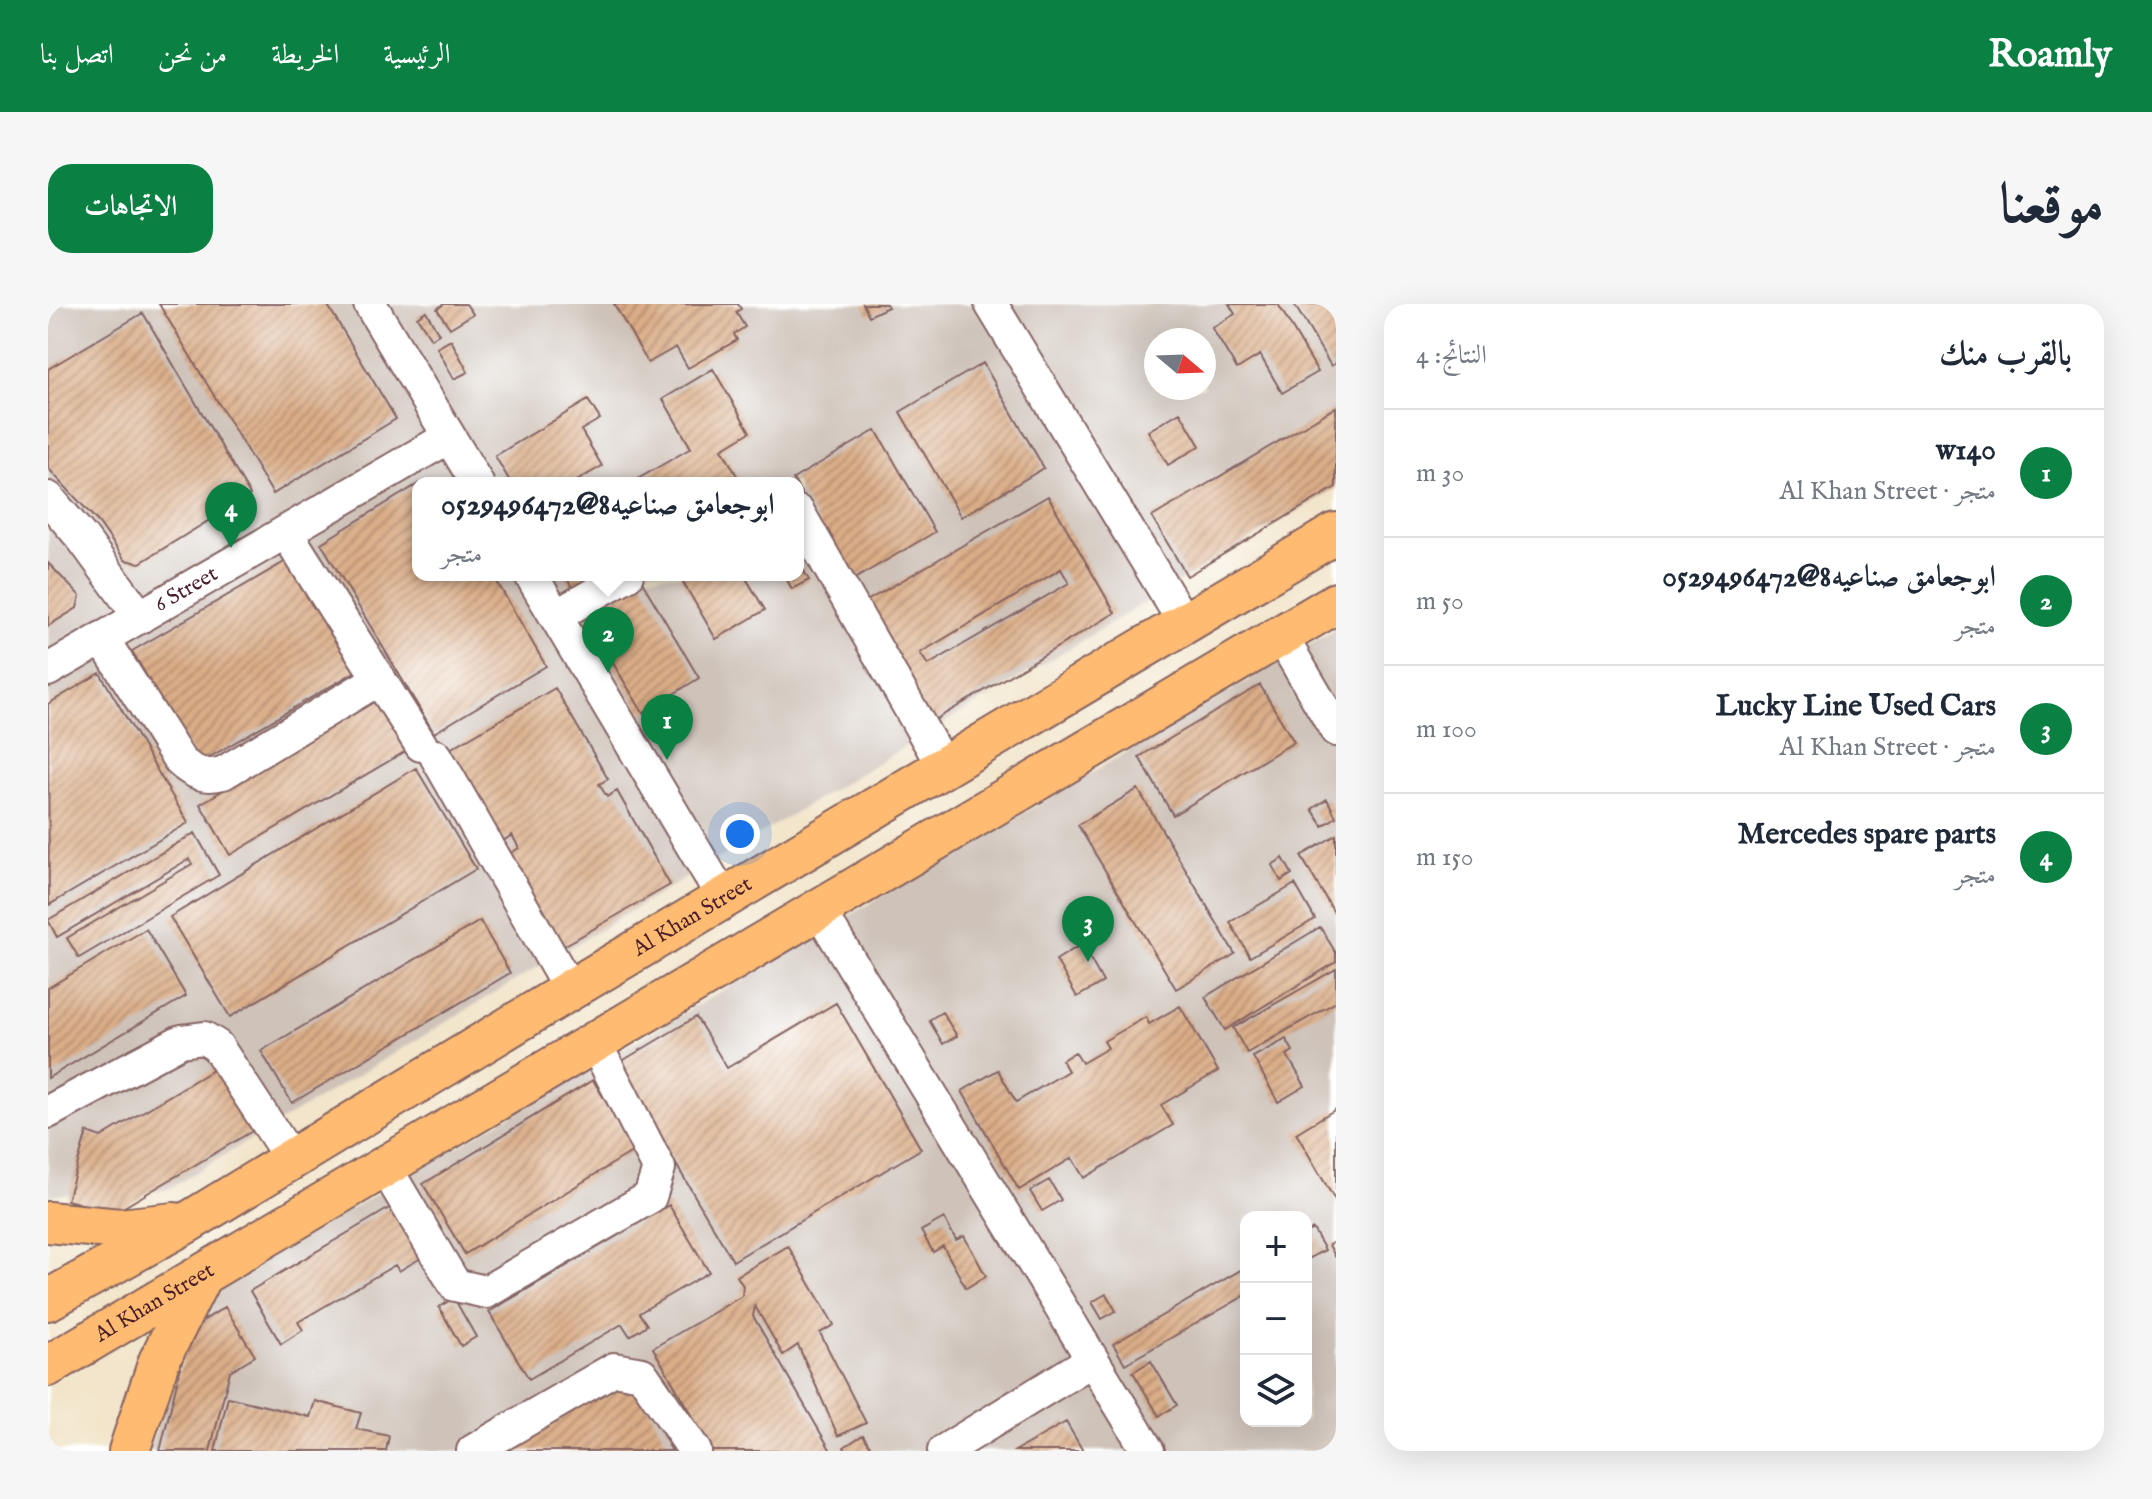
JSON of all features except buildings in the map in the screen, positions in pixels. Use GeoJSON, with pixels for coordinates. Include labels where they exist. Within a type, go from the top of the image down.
{"type":"FeatureCollection","features":[{"type":"Feature","properties":{"kind":"main road","name":"Al Khan Street"},"geometry":{"type":"LineString","coordinates":[[48,1300],[190,1221],[570,990],[1336,533]]}},
{"type":"Feature","properties":{"kind":"main road","name":"Al Khan Street"},"geometry":{"type":"LineString","coordinates":[[48,1366],[1336,603]]}},
{"type":"Feature","properties":{"kind":"main road"},"geometry":{"type":"LineString","coordinates":[[48,1222],[120,1229],[190,1221]]}},
{"type":"Feature","properties":{"kind":"main road"},"geometry":{"type":"LineString","coordinates":[[129,1451],[167,1342],[201,1276]]}},
{"type":"Feature","properties":{"kind":"lane"},"geometry":{"type":"LineString","coordinates":[[370,304],[473,477]]}},
{"type":"Feature","properties":{"kind":"lane"},"geometry":{"type":"LineString","coordinates":[[991,304],[1185,624]]}},
{"type":"Feature","properties":{"kind":"lane","name":"6 Street"},"geometry":{"type":"LineString","coordinates":[[48,670],[449,437]]}},
{"type":"Feature","properties":{"kind":"lane"},"geometry":{"type":"LineString","coordinates":[[48,498],[83,539],[140,617]]}},
{"type":"Feature","properties":{"kind":"lane"},"geometry":{"type":"LineString","coordinates":[[804,523],[944,768]]}},
{"type":"Feature","properties":{"kind":"lane"},"geometry":{"type":"LineString","coordinates":[[286,532],[428,751],[570,990]]}},
{"type":"Feature","properties":{"kind":"lane"},"geometry":{"type":"LineString","coordinates":[[535,581],[724,899]]}},
{"type":"Feature","properties":{"kind":"lane"},"geometry":{"type":"LineString","coordinates":[[556,616],[617,581]]}},
{"type":"Feature","properties":{"kind":"lane"},"geometry":{"type":"LineString","coordinates":[[1281,636],[1336,730]]}},
{"type":"Feature","properties":{"kind":"lane"},"geometry":{"type":"LineString","coordinates":[[102,638],[180,761],[200,774],[223,773],[379,679]]}},
{"type":"Feature","properties":{"kind":"lane"},"geometry":{"type":"LineString","coordinates":[[819,910],[1148,1451]]}},
{"type":"Feature","properties":{"kind":"lane"},"geometry":{"type":"LineString","coordinates":[[48,1112],[181,1041],[204,1038],[217,1046],[291,1159]]}},
{"type":"Feature","properties":{"kind":"lane"},"geometry":{"type":"LineString","coordinates":[[385,1167],[455,1285],[486,1292],[650,1197],[659,1168],[595,1043]]}},
{"type":"Feature","properties":{"kind":"lane"},"geometry":{"type":"LineString","coordinates":[[944,1451],[1092,1360]]}},
{"type":"Feature","properties":{"kind":"lane"},"geometry":{"type":"LineString","coordinates":[[473,1451],[614,1369],[629,1369],[642,1374],[695,1451]]}},
{"type":"Feature","properties":{"kind":"shaded area"},"geometry":{"type":"Polygon","coordinates":[[[48,304],[1336,304],[1336,488],[166,1190],[48,1195],[48,304]]]}},
{"type":"Feature","properties":{"kind":"shaded area"},"geometry":{"type":"Polygon","coordinates":[[[1336,629],[1336,1451],[147,1451],[217,1288],[1336,629]]]}},
{"type":"Feature","properties":{"kind":"place","name":"Mercedes spare parts"},"geometry":{"type":"Point","coordinates":[231,548]}},
{"type":"Feature","properties":{"kind":"place","name":"ابوجعامق صناعيه8@0529496472"},"geometry":{"type":"Point","coordinates":[608,673]}},
{"type":"Feature","properties":{"kind":"place","name":"w140"},"geometry":{"type":"Point","coordinates":[667,760]}},
{"type":"Feature","properties":{"kind":"place","name":"Lucky Line Used Cars"},"geometry":{"type":"Point","coordinates":[1088,962]}}]}
